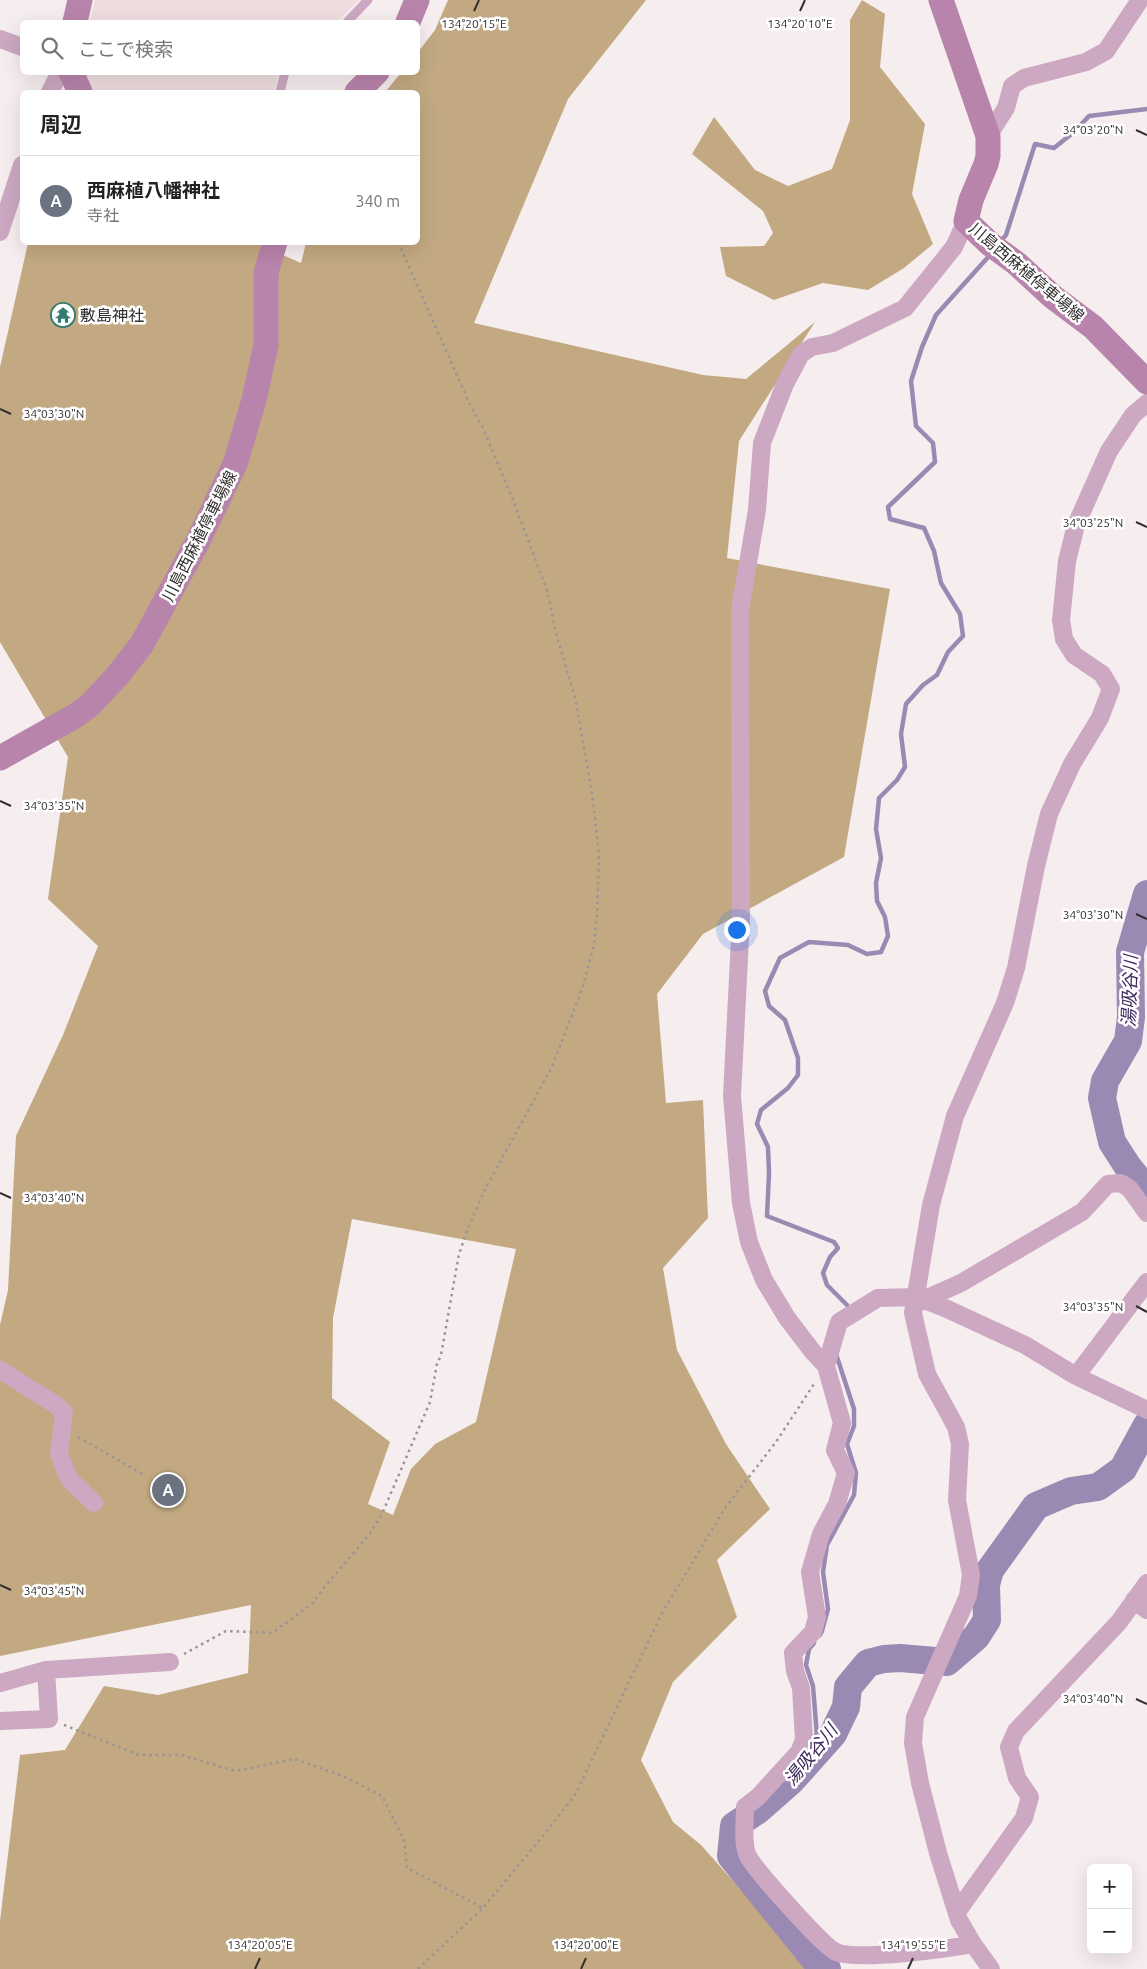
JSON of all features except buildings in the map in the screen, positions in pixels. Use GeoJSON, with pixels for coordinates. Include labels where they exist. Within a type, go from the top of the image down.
{"type":"FeatureCollection","features":[{"type":"Feature","properties":{"kind":"main road"},"geometry":{"type":"LineString","coordinates":[[75,20],[80,0]]}},
{"type":"Feature","properties":{"kind":"main road"},"geometry":{"type":"LineString","coordinates":[[409,20],[417,0]]}},
{"type":"Feature","properties":{"kind":"main road","name":"川島西麻植停車場線"},"geometry":{"type":"LineString","coordinates":[[941,0],[988,136],[986,164],[974,192],[966,221],[1053,297],[1093,327],[1147,382]]}},
{"type":"Feature","properties":{"kind":"main road"},"geometry":{"type":"LineString","coordinates":[[72,75],[79,90]]}},
{"type":"Feature","properties":{"kind":"main road"},"geometry":{"type":"LineString","coordinates":[[359,90],[374,75]]}},
{"type":"Feature","properties":{"kind":"main road","name":"川島西麻植停車場線"},"geometry":{"type":"LineString","coordinates":[[0,758],[75,716],[90,704],[118,675],[142,644],[198,541],[235,464],[254,400],[266,346],[266,273],[274,245]]}},
{"type":"Feature","properties":{"kind":"street"},"geometry":{"type":"LineString","coordinates":[[988,136],[1006,108],[1012,86],[1024,78],[1086,62],[1106,51],[1140,0]]}},
{"type":"Feature","properties":{"kind":"street"},"geometry":{"type":"LineString","coordinates":[[0,39],[20,46]]}},
{"type":"Feature","properties":{"kind":"street"},"geometry":{"type":"LineString","coordinates":[[51,90],[58,75]]}},
{"type":"Feature","properties":{"kind":"street"},"geometry":{"type":"LineString","coordinates":[[0,232],[20,171]]}},
{"type":"Feature","properties":{"kind":"street"},"geometry":{"type":"LineString","coordinates":[[966,221],[954,247],[905,308],[833,343],[812,347],[800,354],[785,384],[762,442],[757,510],[740,610],[741,918],[732,1096],[741,1203],[749,1242],[764,1280],[787,1318],[826,1366],[842,1423],[835,1450],[846,1473],[837,1504],[821,1534],[810,1572],[817,1617],[813,1632],[793,1653],[795,1671],[801,1688],[804,1740],[799,1752],[758,1797],[746,1807],[744,1827],[747,1855],[820,1939],[836,1952],[860,1956],[951,1948],[973,1944]]}},
{"type":"Feature","properties":{"kind":"street"},"geometry":{"type":"LineString","coordinates":[[991,1969],[973,1944],[957,1912],[938,1853],[920,1783],[913,1743],[915,1717],[968,1596],[971,1575],[957,1500],[960,1444],[956,1426],[928,1374],[913,1313],[920,1299],[931,1205],[955,1116],[1008,994],[1016,968],[1036,866],[1049,814],[1072,764],[1100,718],[1111,689],[1102,674],[1074,655],[1064,639],[1061,620],[1067,561],[1076,525],[1109,451],[1133,415],[1147,403]]}},
{"type":"Feature","properties":{"kind":"street"},"geometry":{"type":"LineString","coordinates":[[920,1299],[960,1283],[1082,1212],[1108,1184],[1121,1183],[1130,1190],[1147,1213]]}},
{"type":"Feature","properties":{"kind":"street"},"geometry":{"type":"LineString","coordinates":[[1076,1376],[1147,1282]]}},
{"type":"Feature","properties":{"kind":"street"},"geometry":{"type":"LineString","coordinates":[[826,1366],[839,1322],[878,1298],[920,1299],[946,1308],[1024,1345],[1076,1376],[1147,1410]]}},
{"type":"Feature","properties":{"kind":"street"},"geometry":{"type":"LineString","coordinates":[[0,1370],[64,1412],[59,1454],[69,1479],[94,1503]]}},
{"type":"Feature","properties":{"kind":"street"},"geometry":{"type":"LineString","coordinates":[[957,1912],[1024,1818],[1030,1797],[1017,1778],[1008,1747],[1016,1731],[1119,1622],[1141,1605],[1147,1583]]}},
{"type":"Feature","properties":{"kind":"street"},"geometry":{"type":"LineString","coordinates":[[0,1683],[46,1670],[170,1662]]}},
{"type":"Feature","properties":{"kind":"street"},"geometry":{"type":"LineString","coordinates":[[0,1721],[49,1719],[46,1670]]}},
{"type":"Feature","properties":{"kind":"lane"},"geometry":{"type":"LineString","coordinates":[[349,20],[368,0]]}},
{"type":"Feature","properties":{"kind":"lane"},"geometry":{"type":"LineString","coordinates":[[280,90],[284,75]]}},
{"type":"Feature","properties":{"kind":"path"},"geometry":{"type":"LineString","coordinates":[[170,1662],[226,1631],[272,1633],[313,1604],[322,1590],[369,1535],[382,1514],[430,1402],[437,1364],[441,1355],[459,1254],[466,1231],[485,1190],[552,1067],[582,989],[594,945],[599,854],[592,792],[574,698],[546,590],[511,495],[483,428],[471,407],[399,245]]}},
{"type":"Feature","properties":{"kind":"path"},"geometry":{"type":"LineString","coordinates":[[418,1969],[484,1908],[544,1836],[575,1795],[661,1615],[725,1508],[776,1442],[826,1366]]}},
{"type":"Feature","properties":{"kind":"path"},"geometry":{"type":"LineString","coordinates":[[49,1719],[138,1755],[181,1755],[236,1771],[294,1759],[343,1776],[382,1796],[404,1840],[408,1868],[484,1908]]}},
{"type":"Feature","properties":{"kind":"shaded area"},"geometry":{"type":"Polygon","coordinates":[[[95,0],[360,0],[338,20],[90,20],[95,0]]]}},
{"type":"Feature","properties":{"kind":"shaded area"},"geometry":{"type":"Polygon","coordinates":[[[448,0],[646,0],[568,99],[474,323],[703,375],[746,379],[815,322],[739,441],[727,558],[890,589],[844,857],[703,934],[657,994],[666,1103],[703,1100],[708,1218],[663,1268],[677,1350],[726,1444],[770,1509],[717,1560],[737,1617],[673,1682],[641,1760],[673,1822],[701,1845],[812,1969],[0,1969],[0,1921],[20,1755],[65,1750],[104,1686],[158,1695],[248,1673],[251,1605],[0,1656],[0,1325],[8,1290],[16,1136],[63,1035],[98,946],[48,899],[68,757],[0,642],[0,367],[28,245],[260,245],[301,263],[306,245],[420,245],[420,90],[387,90],[399,75],[420,75],[420,49],[435,30],[448,0]],[[352,1219],[333,1318],[332,1398],[390,1442],[368,1504],[393,1515],[411,1469],[435,1444],[476,1422],[516,1249],[352,1219]]]}},
{"type":"Feature","properties":{"kind":"shaded area"},"geometry":{"type":"Polygon","coordinates":[[[862,0],[885,14],[880,67],[925,124],[912,194],[933,244],[904,268],[868,290],[823,283],[774,300],[726,276],[720,247],[764,246],[773,233],[763,211],[692,154],[714,117],[755,170],[788,186],[832,169],[850,120],[850,20],[862,0]]]}},
{"type":"Feature","properties":{"kind":"shaded area"},"geometry":{"type":"Polygon","coordinates":[[[83,75],[278,75],[275,90],[93,90],[83,75]]]}},
{"type":"Feature","properties":{"kind":"waterway"},"geometry":{"type":"LineString","coordinates":[[999,243],[1006,235],[1035,144],[1054,148],[1074,132],[1089,116],[1147,109]]}},
{"type":"Feature","properties":{"kind":"waterway"},"geometry":{"type":"LineString","coordinates":[[847,1305],[827,1285],[823,1273],[830,1257],[838,1248],[834,1242],[767,1216],[768,1147],[757,1124],[761,1110],[788,1088],[798,1075],[798,1058],[785,1020],[769,1006],[765,991],[780,958],[809,942],[848,945],[867,954],[881,952],[888,936],[885,917],[877,901],[876,883],[881,858],[876,829],[879,798],[897,780],[905,767],[901,734],[906,704],[923,685],[937,675],[948,652],[963,636],[960,614],[941,583],[934,551],[924,528],[890,519],[888,507],[935,462],[933,443],[916,426],[911,381],[922,347],[936,315],[990,255]]}},
{"type":"Feature","properties":{"kind":"waterway","name":"湯吸谷川"},"geometry":{"type":"LineString","coordinates":[[1147,894],[1130,952],[1131,1017],[1128,1041],[1105,1081],[1102,1098],[1112,1142],[1128,1167],[1147,1190]]}},
{"type":"Feature","properties":{"kind":"waterway"},"geometry":{"type":"LineString","coordinates":[[820,1635],[828,1609],[823,1572],[827,1545],[854,1495],[856,1473],[847,1444],[854,1426],[854,1409],[836,1354]]}},
{"type":"Feature","properties":{"kind":"waterway","name":"湯吸谷川"},"geometry":{"type":"LineString","coordinates":[[827,1969],[816,1961],[731,1856],[734,1826],[758,1810],[791,1781],[833,1734],[846,1707],[848,1687],[868,1663],[900,1658],[947,1662],[976,1637],[987,1620],[986,1585],[990,1570],[1036,1506],[1071,1491],[1098,1487],[1123,1469],[1147,1425]]}},
{"type":"Feature","properties":{"kind":"waterway"},"geometry":{"type":"LineString","coordinates":[[814,1643],[809,1649],[806,1665],[813,1686],[818,1749]]}},
{"type":"Feature","properties":{"kind":"place","name":"敷島神社"},"geometry":{"type":"Point","coordinates":[63,315]}},
{"type":"Feature","properties":{"kind":"place","name":"西麻植八幡神社"},"geometry":{"type":"Point","coordinates":[168,1490]}}]}
